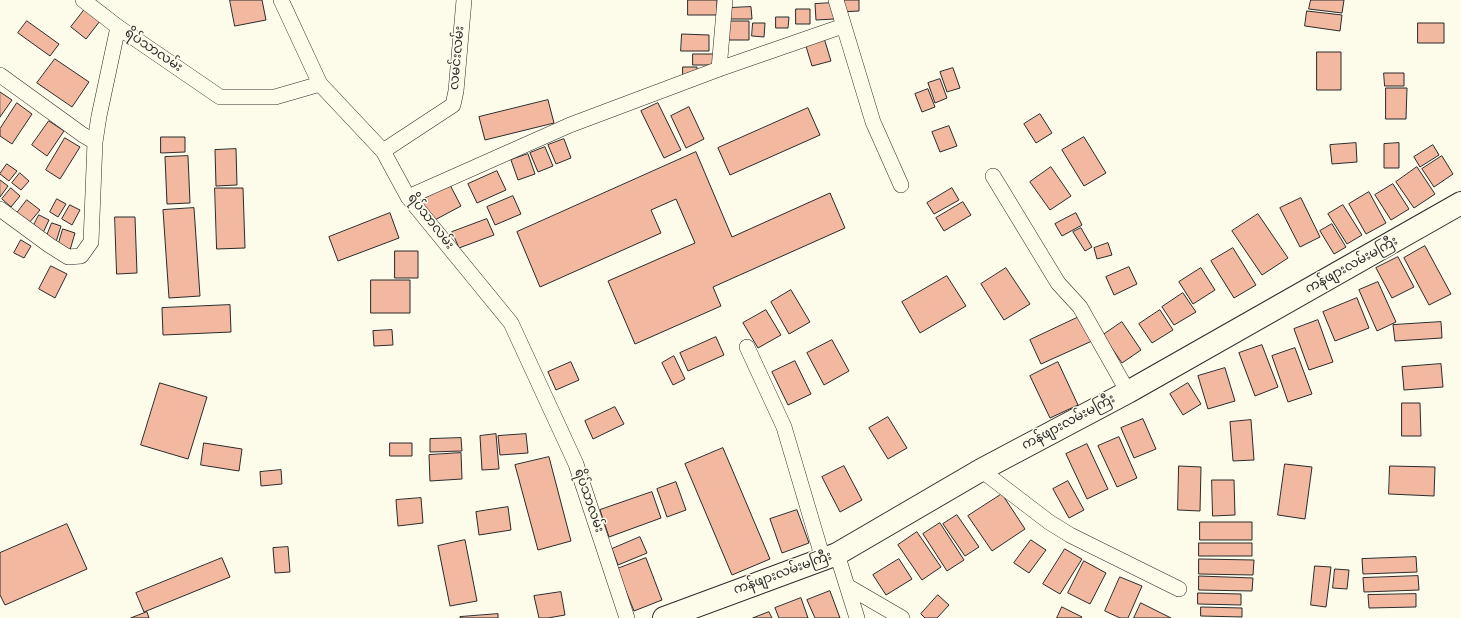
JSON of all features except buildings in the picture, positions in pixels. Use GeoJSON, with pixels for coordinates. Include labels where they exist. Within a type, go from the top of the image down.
{"type":"FeatureCollection","features":[{"type":"Feature","properties":{"kind":"main road","name":"ကန်ဖျားလမ်းမကြီး"},"geometry":{"type":"LineString","coordinates":[[664,618],[830,557],[981,470],[1128,392],[1461,203]]}},
{"type":"Feature","properties":{"kind":"street","name":"ရိပ်သာလမ်း"},"geometry":{"type":"LineString","coordinates":[[82,0],[118,28],[220,96],[275,97],[320,84],[383,151],[408,197],[511,323],[576,464],[627,618]]}},
{"type":"Feature","properties":{"kind":"street"},"geometry":{"type":"LineString","coordinates":[[281,0],[320,84]]}},
{"type":"Feature","properties":{"kind":"street","name":"လမင်းလမ်း"},"geometry":{"type":"LineString","coordinates":[[383,151],[453,105],[456,91],[464,0]]}},
{"type":"Feature","properties":{"kind":"street"},"geometry":{"type":"LineString","coordinates":[[719,69],[725,0]]}},
{"type":"Feature","properties":{"kind":"street"},"geometry":{"type":"LineString","coordinates":[[836,0],[873,122],[901,185]]}},
{"type":"Feature","properties":{"kind":"street"},"geometry":{"type":"LineString","coordinates":[[408,197],[570,125],[719,69],[843,26]]}},
{"type":"Feature","properties":{"kind":"street"},"geometry":{"type":"LineString","coordinates":[[0,209],[48,245],[68,257],[81,256],[91,242],[95,142],[99,116],[118,28]]}},
{"type":"Feature","properties":{"kind":"street"},"geometry":{"type":"LineString","coordinates":[[0,75],[95,142]]}},
{"type":"Feature","properties":{"kind":"street"},"geometry":{"type":"LineString","coordinates":[[993,176],[1058,283],[1080,307],[1128,392]]}},
{"type":"Feature","properties":{"kind":"street"},"geometry":{"type":"LineString","coordinates":[[747,347],[784,427],[830,557],[847,586],[856,618]]}},
{"type":"Feature","properties":{"kind":"street"},"geometry":{"type":"LineString","coordinates":[[981,470],[1048,522],[1070,535],[1179,588]]}},
{"type":"Feature","properties":{"kind":"street"},"geometry":{"type":"LineString","coordinates":[[847,586],[902,618]]}}]}
